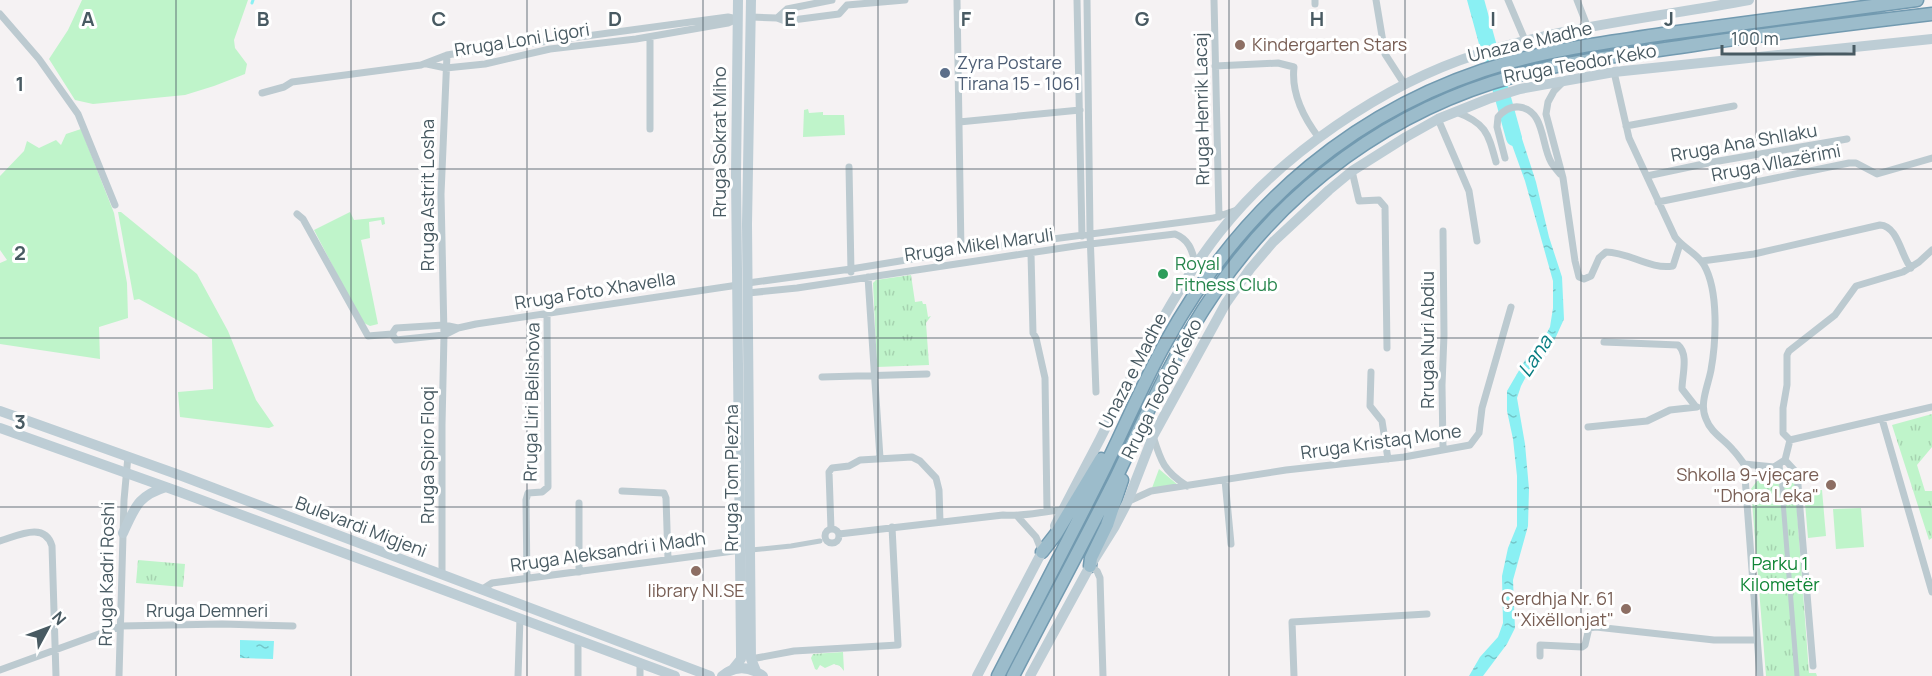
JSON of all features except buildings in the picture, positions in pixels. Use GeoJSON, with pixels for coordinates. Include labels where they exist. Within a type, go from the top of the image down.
{"type":"FeatureCollection","features":[{"type":"Feature","properties":{"kind":"highway"},"geometry":{"type":"LineString","coordinates":[[1810,14],[1878,0]]}},
{"type":"Feature","properties":{"kind":"highway","name":"Unaza e Madhe"},"geometry":{"type":"LineString","coordinates":[[998,676],[1075,528],[1166,341],[1212,269],[1253,219],[1284,188],[1328,150],[1389,112],[1452,80],[1514,61],[1600,44],[1917,0]]}},
{"type":"Feature","properties":{"kind":"highway","name":"Unaza e Madhe"},"geometry":{"type":"LineString","coordinates":[[1014,676],[1109,492],[1149,406],[1215,292],[1262,232],[1294,198],[1337,161],[1398,123],[1432,106],[1484,85],[1517,75],[1609,57],[1703,43],[1932,14]]}},
{"type":"Feature","properties":{"kind":"highway"},"geometry":{"type":"LineString","coordinates":[[1042,552],[1080,496],[1127,410],[1138,400]]}},
{"type":"Feature","properties":{"kind":"highway"},"geometry":{"type":"LineString","coordinates":[[1090,566],[1091,558],[1107,525],[1119,486],[1149,421],[1149,406]]}},
{"type":"Feature","properties":{"kind":"main road","name":"Rruga Sokrat Miho"},"geometry":{"type":"LineString","coordinates":[[738,0],[736,186],[743,289]]}},
{"type":"Feature","properties":{"kind":"main road","name":"Rruga Sokrat Miho"},"geometry":{"type":"LineString","coordinates":[[743,289],[747,224],[751,0]]}},
{"type":"Feature","properties":{"kind":"main road","name":"Rruga Teodor Keko"},"geometry":{"type":"LineString","coordinates":[[977,676],[1133,370],[1172,302],[1239,210],[1319,138],[1385,95],[1474,55],[1525,40],[1749,0]]}},
{"type":"Feature","properties":{"kind":"main road"},"geometry":{"type":"LineString","coordinates":[[737,18],[750,18]]}},
{"type":"Feature","properties":{"kind":"main road","name":"Rruga Teodor Keko"},"geometry":{"type":"LineString","coordinates":[[1030,676],[1127,503],[1153,436],[1226,303],[1250,269],[1293,222],[1352,171],[1438,119],[1520,89],[1614,72],[1932,39]]}},
{"type":"Feature","properties":{"kind":"main road","name":"Rruga Tom Plezha"},"geometry":{"type":"LineString","coordinates":[[733,669],[741,658],[745,550],[743,289]]}},
{"type":"Feature","properties":{"kind":"main road","name":"Bulevardi Migjeni"},"geometry":{"type":"LineString","coordinates":[[0,411],[128,456],[710,676]]}},
{"type":"Feature","properties":{"kind":"main road","name":"Bulevardi Migjeni"},"geometry":{"type":"LineString","coordinates":[[0,428],[166,487],[675,676]]}},
{"type":"Feature","properties":{"kind":"main road"},"geometry":{"type":"LineString","coordinates":[[123,533],[138,501],[152,491],[166,487]]}},
{"type":"Feature","properties":{"kind":"main road","name":"Rruga Tom Plezha"},"geometry":{"type":"LineString","coordinates":[[745,550],[751,660],[760,674]]}},
{"type":"Feature","properties":{"kind":"main road"},"geometry":{"type":"LineString","coordinates":[[722,676],[733,669],[744,668],[760,674]]}},
{"type":"Feature","properties":{"kind":"street"},"geometry":{"type":"LineString","coordinates":[[777,18],[787,9],[832,0]]}},
{"type":"Feature","properties":{"kind":"street"},"geometry":{"type":"LineString","coordinates":[[750,18],[777,18],[785,21],[838,14],[847,5],[905,0]]}},
{"type":"Feature","properties":{"kind":"street","name":"Rruga Mikel Maruli"},"geometry":{"type":"LineString","coordinates":[[957,0],[961,251]]}},
{"type":"Feature","properties":{"kind":"street"},"geometry":{"type":"LineString","coordinates":[[1077,0],[1086,234],[1090,244],[1096,392]]}},
{"type":"Feature","properties":{"kind":"street"},"geometry":{"type":"LineString","coordinates":[[1082,245],[1086,234],[1087,0]]}},
{"type":"Feature","properties":{"kind":"street","name":"Rruga Henrik Lacaj"},"geometry":{"type":"LineString","coordinates":[[1214,0],[1219,217]]}},
{"type":"Feature","properties":{"kind":"street"},"geometry":{"type":"LineString","coordinates":[[1376,0],[1385,54],[1405,85]]}},
{"type":"Feature","properties":{"kind":"street"},"geometry":{"type":"LineString","coordinates":[[1508,0],[1525,40]]}},
{"type":"Feature","properties":{"kind":"street"},"geometry":{"type":"LineString","coordinates":[[1577,0],[1588,28]]}},
{"type":"Feature","properties":{"kind":"street"},"geometry":{"type":"LineString","coordinates":[[0,14],[39,59],[78,114],[115,205]]}},
{"type":"Feature","properties":{"kind":"street","name":"Rruga Loni Ligori"},"geometry":{"type":"LineString","coordinates":[[262,93],[284,87],[292,82],[425,64],[447,55],[728,17],[737,18]]}},
{"type":"Feature","properties":{"kind":"street","name":"Rruga Loni Ligori"},"geometry":{"type":"LineString","coordinates":[[425,64],[446,68],[485,64],[550,49],[650,37],[728,23],[737,18]]}},
{"type":"Feature","properties":{"kind":"street"},"geometry":{"type":"LineString","coordinates":[[650,37],[650,129]]}},
{"type":"Feature","properties":{"kind":"street","name":"Rruga Astrit Losha"},"geometry":{"type":"LineString","coordinates":[[444,336],[441,194],[447,55]]}},
{"type":"Feature","properties":{"kind":"street"},"geometry":{"type":"LineString","coordinates":[[1215,66],[1278,63],[1294,67],[1293,80],[1299,103],[1319,138]]}},
{"type":"Feature","properties":{"kind":"street"},"geometry":{"type":"LineString","coordinates":[[1614,72],[1626,126],[1637,157],[1675,237],[1680,244],[1702,261],[1708,275],[1715,321],[1711,370],[1699,407]]}},
{"type":"Feature","properties":{"kind":"street"},"geometry":{"type":"LineString","coordinates":[[1565,81],[1552,93],[1546,114],[1563,178],[1579,277],[1584,279],[1591,276],[1599,258],[1606,252],[1622,254],[1661,267],[1673,266],[1680,244]]}},
{"type":"Feature","properties":{"kind":"street"},"geometry":{"type":"LineString","coordinates":[[1626,126],[1734,106]]}},
{"type":"Feature","properties":{"kind":"street"},"geometry":{"type":"LineString","coordinates":[[1505,158],[1497,127],[1498,117],[1510,108],[1526,108],[1536,117],[1550,161],[1563,178]]}},
{"type":"Feature","properties":{"kind":"street"},"geometry":{"type":"LineString","coordinates":[[959,122],[1080,110]]}},
{"type":"Feature","properties":{"kind":"street"},"geometry":{"type":"LineString","coordinates":[[1456,112],[1472,118],[1485,129],[1496,162]]}},
{"type":"Feature","properties":{"kind":"street"},"geometry":{"type":"LineString","coordinates":[[1438,119],[1469,191],[1477,241]]}},
{"type":"Feature","properties":{"kind":"street","name":"Rruga Ana Shllaku"},"geometry":{"type":"LineString","coordinates":[[1647,176],[1847,139]]}},
{"type":"Feature","properties":{"kind":"street","name":"Rruga Vllazërimi"},"geometry":{"type":"LineString","coordinates":[[1658,201],[1856,163],[1877,174],[1932,158]]}},
{"type":"Feature","properties":{"kind":"street"},"geometry":{"type":"LineString","coordinates":[[849,167],[851,279]]}},
{"type":"Feature","properties":{"kind":"street"},"geometry":{"type":"LineString","coordinates":[[1352,171],[1359,201],[1379,200],[1385,207],[1387,348]]}},
{"type":"Feature","properties":{"kind":"street","name":"Rruga Mikel Maruli"},"geometry":{"type":"LineString","coordinates":[[743,289],[961,251],[1219,217],[1239,210]]}},
{"type":"Feature","properties":{"kind":"street"},"geometry":{"type":"LineString","coordinates":[[297,214],[303,219],[368,336],[392,334]]}},
{"type":"Feature","properties":{"kind":"street"},"geometry":{"type":"LineString","coordinates":[[1702,261],[1754,254],[1885,225],[1891,230],[1906,263],[1911,268]]}},
{"type":"Feature","properties":{"kind":"street","name":"Rruga Nuri Abdiu"},"geometry":{"type":"LineString","coordinates":[[1443,231],[1443,450]]}},
{"type":"Feature","properties":{"kind":"street","name":"Rruga Mikel Maruli"},"geometry":{"type":"LineString","coordinates":[[743,289],[797,288],[1082,245],[1176,234],[1189,243],[1196,266]]}},
{"type":"Feature","properties":{"kind":"street"},"geometry":{"type":"LineString","coordinates":[[1790,441],[1783,433],[1783,408],[1789,351],[1835,315],[1856,286],[1911,268],[1932,250]]}},
{"type":"Feature","properties":{"kind":"street"},"geometry":{"type":"LineString","coordinates":[[1031,254],[1033,333],[1044,378],[1047,510]]}},
{"type":"Feature","properties":{"kind":"street"},"geometry":{"type":"LineString","coordinates":[[867,277],[880,458]]}},
{"type":"Feature","properties":{"kind":"street","name":"Rruga Foto Xhavella"},"geometry":{"type":"LineString","coordinates":[[458,328],[548,313],[743,289]]}},
{"type":"Feature","properties":{"kind":"street","name":"Rruga Kristaq Mone"},"geometry":{"type":"LineString","coordinates":[[1127,503],[1150,491],[1464,447],[1476,440],[1479,433],[1482,408],[1511,307]]}},
{"type":"Feature","properties":{"kind":"street","name":"Rruga Liri Belishova"},"geometry":{"type":"LineString","coordinates":[[527,579],[526,500],[528,493],[546,490],[548,487],[548,313]]}},
{"type":"Feature","properties":{"kind":"street"},"geometry":{"type":"LineString","coordinates":[[392,334],[396,328],[444,325],[458,328]]}},
{"type":"Feature","properties":{"kind":"street"},"geometry":{"type":"LineString","coordinates":[[392,334],[396,340],[444,336],[458,328]]}},
{"type":"Feature","properties":{"kind":"street","name":"Rruga Spiro Floqi"},"geometry":{"type":"LineString","coordinates":[[442,575],[444,336]]}},
{"type":"Feature","properties":{"kind":"street"},"geometry":{"type":"LineString","coordinates":[[1604,342],[1678,345],[1683,349],[1682,389],[1699,407],[1710,428],[1735,451],[1744,464],[1760,676]]}},
{"type":"Feature","properties":{"kind":"street"},"geometry":{"type":"LineString","coordinates":[[1371,372],[1370,406],[1382,422],[1388,459]]}},
{"type":"Feature","properties":{"kind":"street"},"geometry":{"type":"LineString","coordinates":[[822,377],[927,374]]}},
{"type":"Feature","properties":{"kind":"street"},"geometry":{"type":"LineString","coordinates":[[1588,427],[1647,421],[1670,410],[1699,407]]}},
{"type":"Feature","properties":{"kind":"street"},"geometry":{"type":"LineString","coordinates":[[1790,441],[1932,407]]}},
{"type":"Feature","properties":{"kind":"street"},"geometry":{"type":"LineString","coordinates":[[1882,419],[1932,592]]}},
{"type":"Feature","properties":{"kind":"street"},"geometry":{"type":"LineString","coordinates":[[1153,436],[1162,465],[1187,486]]}},
{"type":"Feature","properties":{"kind":"street"},"geometry":{"type":"LineString","coordinates":[[1790,441],[1783,462],[1797,676]]}},
{"type":"Feature","properties":{"kind":"street","name":"Rruga Kadri Roshi"},"geometry":{"type":"LineString","coordinates":[[119,676],[125,473],[128,456]]}},
{"type":"Feature","properties":{"kind":"street"},"geometry":{"type":"LineString","coordinates":[[831,529],[829,472],[832,468],[849,466],[857,460],[880,458],[912,457],[920,460],[932,471],[939,490],[940,522]]}},
{"type":"Feature","properties":{"kind":"street"},"geometry":{"type":"LineString","coordinates":[[1744,464],[1767,467],[1783,462]]}},
{"type":"Feature","properties":{"kind":"street"},"geometry":{"type":"LineString","coordinates":[[1783,462],[1797,473],[1813,666]]}},
{"type":"Feature","properties":{"kind":"street"},"geometry":{"type":"LineString","coordinates":[[1225,480],[1231,544]]}},
{"type":"Feature","properties":{"kind":"street"},"geometry":{"type":"LineString","coordinates":[[622,490],[664,493],[668,559]]}},
{"type":"Feature","properties":{"kind":"street"},"geometry":{"type":"LineString","coordinates":[[579,503],[579,572]]}},
{"type":"Feature","properties":{"kind":"street"},"geometry":{"type":"LineString","coordinates":[[839,534],[1004,515],[1018,517],[1047,510],[1063,510]]}},
{"type":"Feature","properties":{"kind":"street"},"geometry":{"type":"LineString","coordinates":[[1018,517],[1036,537],[1042,552]]}},
{"type":"Feature","properties":{"kind":"street"},"geometry":{"type":"LineString","coordinates":[[751,660],[794,651],[898,645],[892,527]]}},
{"type":"Feature","properties":{"kind":"street"},"geometry":{"type":"LineString","coordinates":[[831,529],[836,530],[839,534]]}},
{"type":"Feature","properties":{"kind":"street"},"geometry":{"type":"LineString","coordinates":[[831,529],[824,535],[828,543],[837,542],[839,534]]}},
{"type":"Feature","properties":{"kind":"street"},"geometry":{"type":"LineString","coordinates":[[0,541],[26,532],[39,532],[48,536],[52,546],[56,676]]}},
{"type":"Feature","properties":{"kind":"street","name":"Rruga Aleksandri i Madh"},"geometry":{"type":"LineString","coordinates":[[481,590],[492,583],[820,541]]}},
{"type":"Feature","properties":{"kind":"street"},"geometry":{"type":"LineString","coordinates":[[1090,566],[1098,571],[1100,578],[1103,676]]}},
{"type":"Feature","properties":{"kind":"street"},"geometry":{"type":"LineString","coordinates":[[1294,676],[1292,622],[1427,614]]}},
{"type":"Feature","properties":{"kind":"street"},"geometry":{"type":"LineString","coordinates":[[518,676],[520,618]]}},
{"type":"Feature","properties":{"kind":"street","name":"Rruga Demneri"},"geometry":{"type":"LineString","coordinates":[[0,670],[121,626],[222,624],[294,626]]}},
{"type":"Feature","properties":{"kind":"street"},"geometry":{"type":"LineString","coordinates":[[1540,656],[1540,645],[1582,647],[1589,628],[1596,627],[1714,640],[1757,640]]}},
{"type":"Feature","properties":{"kind":"street"},"geometry":{"type":"LineString","coordinates":[[578,639],[578,676]]}},
{"type":"Feature","properties":{"kind":"street"},"geometry":{"type":"LineString","coordinates":[[640,662],[640,676]]}},
{"type":"Feature","properties":{"kind":"green space"},"geometry":{"type":"Polygon","coordinates":[[[82,0],[248,0],[234,40],[235,48],[247,64],[245,74],[185,95],[93,104],[75,100],[49,59],[68,30],[82,0]]]}},
{"type":"Feature","properties":{"kind":"green space"},"geometry":{"type":"Polygon","coordinates":[[[808,109],[809,113],[844,115],[845,135],[803,137],[804,110],[808,109]]]}},
{"type":"Feature","properties":{"kind":"green space"},"geometry":{"type":"Polygon","coordinates":[[[81,129],[114,213],[127,283],[128,318],[99,327],[100,359],[0,344],[0,263],[7,260],[0,250],[0,176],[24,151],[27,141],[39,148],[56,140],[61,145],[66,134],[81,129]]]}},
{"type":"Feature","properties":{"kind":"green space"},"geometry":{"type":"Polygon","coordinates":[[[118,212],[121,212],[197,274],[228,331],[256,400],[274,426],[269,428],[180,417],[178,392],[213,389],[212,339],[139,299],[134,300],[118,212]]]}},
{"type":"Feature","properties":{"kind":"green space"},"geometry":{"type":"Polygon","coordinates":[[[350,212],[354,220],[384,217],[385,224],[382,225],[381,220],[369,222],[370,238],[361,240],[378,324],[370,326],[362,322],[314,230],[350,212]]]}},
{"type":"Feature","properties":{"kind":"green space"},"geometry":{"type":"Polygon","coordinates":[[[911,275],[915,302],[922,301],[926,304],[928,317],[931,316],[926,323],[929,365],[877,367],[873,283],[876,280],[911,275]]]}},
{"type":"Feature","properties":{"kind":"green space"},"geometry":{"type":"Polygon","coordinates":[[[1932,414],[1932,447],[1917,465],[1925,491],[1932,491],[1932,538],[1929,540],[1892,425],[1932,414]]]}},
{"type":"Feature","properties":{"kind":"green space"},"geometry":{"type":"Polygon","coordinates":[[[1159,469],[1178,485],[1152,488],[1159,469]]]}},
{"type":"Feature","properties":{"kind":"green space","name":"Parku 1 Kilometër"},"geometry":{"type":"Polygon","coordinates":[[[1787,479],[1795,484],[1809,673],[1816,673],[1817,676],[1766,676],[1751,489],[1757,481],[1787,479]]]}},
{"type":"Feature","properties":{"kind":"green space"},"geometry":{"type":"Polygon","coordinates":[[[1822,490],[1826,536],[1808,538],[1804,491],[1822,490]]]}},
{"type":"Feature","properties":{"kind":"green space"},"geometry":{"type":"Polygon","coordinates":[[[1861,508],[1864,547],[1836,549],[1833,509],[1861,508]]]}},
{"type":"Feature","properties":{"kind":"green space"},"geometry":{"type":"Polygon","coordinates":[[[138,560],[185,564],[183,587],[136,583],[138,560]]]}},
{"type":"Feature","properties":{"kind":"green space"},"geometry":{"type":"Polygon","coordinates":[[[843,652],[844,671],[840,666],[834,664],[825,668],[820,665],[817,670],[815,669],[811,658],[813,654],[843,652]]]}},
{"type":"Feature","properties":{"kind":"water"},"geometry":{"type":"Polygon","coordinates":[[[1467,0],[1480,0],[1492,41],[1479,44],[1467,0]]]}},
{"type":"Feature","properties":{"kind":"water"},"geometry":{"type":"Polygon","coordinates":[[[1515,117],[1536,182],[1549,237],[1562,277],[1564,319],[1549,352],[1530,369],[1517,398],[1525,444],[1529,489],[1528,526],[1513,580],[1515,628],[1507,644],[1483,676],[1469,676],[1480,657],[1498,637],[1503,623],[1502,576],[1508,548],[1517,526],[1517,476],[1507,411],[1507,391],[1531,350],[1541,344],[1550,327],[1553,308],[1553,281],[1525,181],[1503,120],[1515,117]]]}},
{"type":"Feature","properties":{"kind":"water"},"geometry":{"type":"Polygon","coordinates":[[[240,640],[274,641],[273,659],[240,658],[240,640]]]}},
{"type":"Feature","properties":{"kind":"waterway","name":"Lana"},"geometry":{"type":"LineString","coordinates":[[1476,0],[1514,138]]}},
{"type":"Feature","properties":{"kind":"place","name":"Kindergarten Stars"},"geometry":{"type":"Point","coordinates":[1240,45]}},
{"type":"Feature","properties":{"kind":"place","name":"Zyra Postare Tirana 15 - 1061"},"geometry":{"type":"Point","coordinates":[945,73]}},
{"type":"Feature","properties":{"kind":"place","name":"Royal Fitness Club"},"geometry":{"type":"Point","coordinates":[1163,274]}},
{"type":"Feature","properties":{"kind":"place","name":"Shkolla 9-vjeçare \"Dhora Leka\""},"geometry":{"type":"Point","coordinates":[1831,485]}},
{"type":"Feature","properties":{"kind":"place","name":"library NI.SE"},"geometry":{"type":"Point","coordinates":[696,571]}},
{"type":"Feature","properties":{"kind":"place","name":"Çerdhja Nr. 61 \"Xixëllonjat\""},"geometry":{"type":"Point","coordinates":[1626,609]}}]}
